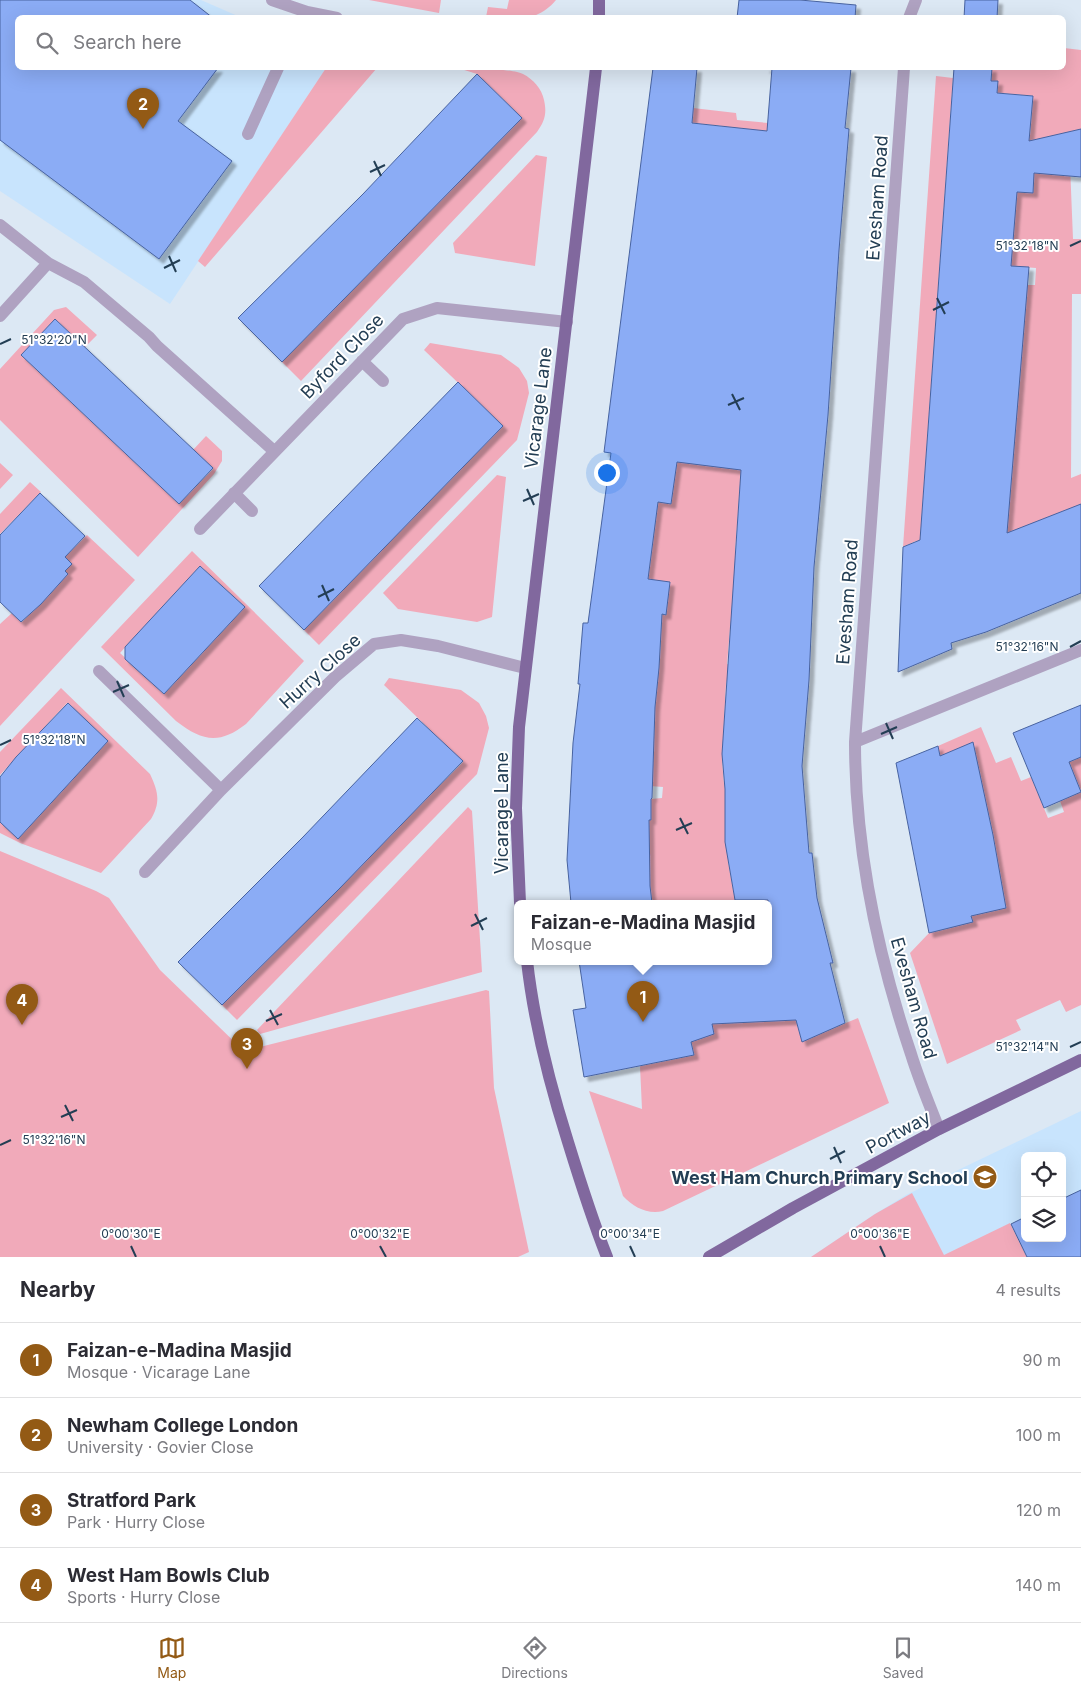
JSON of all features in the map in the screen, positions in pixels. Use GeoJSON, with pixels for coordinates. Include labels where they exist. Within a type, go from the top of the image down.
{"type":"FeatureCollection","features":[{"type":"Feature","properties":{"kind":"main road"},"geometry":{"type":"LineString","coordinates":[[599,0],[599,15]]}},
{"type":"Feature","properties":{"kind":"main road","name":"Vicarage Lane"},"geometry":{"type":"LineString","coordinates":[[520,900],[516,808],[519,726],[596,70]]}},
{"type":"Feature","properties":{"kind":"main road"},"geometry":{"type":"LineString","coordinates":[[527,965],[532,1005],[548,1078],[590,1213],[607,1257]]}},
{"type":"Feature","properties":{"kind":"main road","name":"Portway"},"geometry":{"type":"LineString","coordinates":[[709,1257],[792,1208],[939,1129],[1081,1060]]}},
{"type":"Feature","properties":{"kind":"street"},"geometry":{"type":"LineString","coordinates":[[272,0],[322,15]]}},
{"type":"Feature","properties":{"kind":"street"},"geometry":{"type":"LineString","coordinates":[[910,15],[916,0]]}},
{"type":"Feature","properties":{"kind":"street"},"geometry":{"type":"LineString","coordinates":[[248,134],[277,70]]}},
{"type":"Feature","properties":{"kind":"street","name":"Evesham Road"},"geometry":{"type":"LineString","coordinates":[[904,70],[855,742],[855,784],[859,834],[870,902],[886,969],[911,1055],[939,1129]]}},
{"type":"Feature","properties":{"kind":"street"},"geometry":{"type":"LineString","coordinates":[[0,225],[48,263],[84,282],[149,337],[156,346],[274,451]]}},
{"type":"Feature","properties":{"kind":"street"},"geometry":{"type":"LineString","coordinates":[[0,316],[48,263]]}},
{"type":"Feature","properties":{"kind":"street","name":"Byford Close"},"geometry":{"type":"LineString","coordinates":[[200,530],[403,319],[437,308],[567,322]]}},
{"type":"Feature","properties":{"kind":"street"},"geometry":{"type":"LineString","coordinates":[[362,361],[382,381]]}},
{"type":"Feature","properties":{"kind":"street"},"geometry":{"type":"LineString","coordinates":[[234,493],[252,511]]}},
{"type":"Feature","properties":{"kind":"street","name":"Hurry Close"},"geometry":{"type":"LineString","coordinates":[[145,872],[221,790],[335,677],[374,644],[401,640],[438,646],[525,668]]}},
{"type":"Feature","properties":{"kind":"street"},"geometry":{"type":"LineString","coordinates":[[855,742],[1081,650]]}},
{"type":"Feature","properties":{"kind":"street"},"geometry":{"type":"LineString","coordinates":[[99,671],[221,790]]}},
{"type":"Feature","properties":{"kind":"shaded area"},"geometry":{"type":"Polygon","coordinates":[[[0,0],[201,0],[235,15],[15,15],[15,70],[325,70],[170,304],[0,191],[0,0]]]}},
{"type":"Feature","properties":{"kind":"shaded area"},"geometry":{"type":"Polygon","coordinates":[[[369,0],[441,0],[439,13],[369,0]]]}},
{"type":"Feature","properties":{"kind":"shaded area"},"geometry":{"type":"Polygon","coordinates":[[[509,0],[556,0],[541,13],[535,15],[486,15],[488,7],[507,9],[509,0]]]}},
{"type":"Feature","properties":{"kind":"shaded area"},"geometry":{"type":"Polygon","coordinates":[[[1066,48],[1081,50],[1081,129],[1074,131],[1070,165],[1073,239],[1081,239],[1081,294],[1072,294],[1071,478],[1081,474],[1081,515],[1005,535],[916,541],[903,547],[936,76],[953,78],[920,539],[1025,285],[1035,285],[1036,268],[986,264],[995,132],[1030,134],[1033,96],[997,93],[998,82],[991,81],[992,70],[1066,70],[1066,48]]]}},
{"type":"Feature","properties":{"kind":"shaded area"},"geometry":{"type":"Polygon","coordinates":[[[325,70],[375,70],[205,267],[198,261],[325,70]]]}},
{"type":"Feature","properties":{"kind":"shaded area"},"geometry":{"type":"Polygon","coordinates":[[[464,70],[502,70],[518,72],[527,76],[534,82],[543,96],[545,117],[542,124],[537,132],[301,381],[282,362],[522,118],[477,74],[464,70]]]}},
{"type":"Feature","properties":{"kind":"shaded area"},"geometry":{"type":"Polygon","coordinates":[[[693,108],[736,113],[737,120],[768,123],[735,552],[771,555],[765,631],[730,629],[727,664],[732,665],[726,684],[722,761],[724,783],[758,785],[725,802],[726,840],[765,862],[728,861],[735,900],[652,900],[650,890],[615,821],[651,820],[651,799],[662,798],[663,787],[650,786],[619,725],[660,655],[661,639],[614,608],[666,615],[648,579],[658,502],[671,503],[722,126],[692,123],[693,108]]]}},
{"type":"Feature","properties":{"kind":"shaded area"},"geometry":{"type":"Polygon","coordinates":[[[536,155],[547,157],[535,266],[455,253],[453,243],[536,155]]]}},
{"type":"Feature","properties":{"kind":"shaded area"},"geometry":{"type":"Polygon","coordinates":[[[66,307],[97,335],[85,347],[55,319],[21,355],[179,504],[213,469],[193,450],[206,436],[222,451],[222,461],[214,474],[138,557],[0,420],[0,369],[54,310],[66,307]]]}},
{"type":"Feature","properties":{"kind":"shaded area"},"geometry":{"type":"Polygon","coordinates":[[[430,343],[501,355],[519,368],[527,381],[529,393],[517,440],[319,645],[304,630],[503,426],[424,350],[430,343]]]}},
{"type":"Feature","properties":{"kind":"shaded area"},"geometry":{"type":"Polygon","coordinates":[[[0,463],[13,475],[0,489],[0,463]]]}},
{"type":"Feature","properties":{"kind":"shaded area"},"geometry":{"type":"Polygon","coordinates":[[[497,475],[506,477],[492,617],[477,622],[398,609],[383,593],[497,475]]]}},
{"type":"Feature","properties":{"kind":"shaded area"},"geometry":{"type":"Polygon","coordinates":[[[30,482],[41,492],[0,534],[0,514],[30,482]]]}},
{"type":"Feature","properties":{"kind":"shaded area"},"geometry":{"type":"Polygon","coordinates":[[[87,535],[135,580],[0,726],[0,624],[12,613],[22,622],[68,574],[65,571],[72,564],[65,557],[87,535]]]}},
{"type":"Feature","properties":{"kind":"shaded area"},"geometry":{"type":"Polygon","coordinates":[[[192,551],[304,661],[246,724],[227,735],[211,738],[194,733],[176,721],[101,647],[192,551]],[[200,566],[120,653],[164,694],[245,607],[200,566]]]}},
{"type":"Feature","properties":{"kind":"shaded area"},"geometry":{"type":"Polygon","coordinates":[[[389,678],[461,690],[479,703],[486,716],[489,728],[477,774],[237,1020],[222,1005],[463,762],[384,685],[389,678]]]}},
{"type":"Feature","properties":{"kind":"shaded area"},"geometry":{"type":"Polygon","coordinates":[[[61,688],[150,774],[155,786],[157,802],[151,819],[101,873],[20,843],[0,833],[0,822],[18,838],[108,741],[67,703],[0,775],[0,752],[61,688]]]}},
{"type":"Feature","properties":{"kind":"shaded area"},"geometry":{"type":"Polygon","coordinates":[[[981,727],[996,763],[1011,757],[1021,781],[1031,777],[1048,818],[1064,812],[1060,801],[1081,792],[1081,1005],[1066,1012],[1060,1000],[1016,1020],[1021,1030],[947,1064],[910,953],[929,933],[972,922],[971,916],[996,850],[988,811],[953,818],[938,746],[981,727]]]}},
{"type":"Feature","properties":{"kind":"shaded area"},"geometry":{"type":"Polygon","coordinates":[[[1081,757],[1081,791],[1069,762],[1081,757]]]}},
{"type":"Feature","properties":{"kind":"shaded area"},"geometry":{"type":"Polygon","coordinates":[[[468,807],[472,811],[482,972],[260,1034],[257,1030],[468,807]]]}},
{"type":"Feature","properties":{"kind":"shaded area"},"geometry":{"type":"Polygon","coordinates":[[[0,851],[109,898],[160,970],[244,1051],[486,990],[489,991],[494,1088],[529,1252],[518,1257],[0,1257],[0,851]]]}},
{"type":"Feature","properties":{"kind":"shaded area"},"geometry":{"type":"Polygon","coordinates":[[[662,965],[770,965],[796,1020],[802,1041],[858,1018],[889,1103],[663,1211],[652,1212],[636,1207],[623,1196],[589,1091],[642,1109],[640,1066],[694,1055],[691,1042],[665,981],[662,965]]]}},
{"type":"Feature","properties":{"kind":"shaded area","name":"West Ham Church Primary School"},"geometry":{"type":"Polygon","coordinates":[[[1081,1111],[1081,1257],[811,1257],[906,1195],[1081,1111]]]}},
{"type":"Feature","properties":{"kind":"shaded area"},"geometry":{"type":"Polygon","coordinates":[[[912,1193],[944,1255],[1010,1223],[1027,1257],[811,1257],[875,1214],[912,1193]]]}},
{"type":"Feature","properties":{"kind":"building"},"geometry":{"type":"Polygon","coordinates":[[[0,0],[190,0],[209,15],[15,15],[15,70],[216,70],[178,121],[232,161],[159,259],[0,140],[0,0]]]}},
{"type":"Feature","properties":{"kind":"building"},"geometry":{"type":"Polygon","coordinates":[[[739,0],[800,0],[856,5],[855,15],[737,15],[739,0]]]}},
{"type":"Feature","properties":{"kind":"building"},"geometry":{"type":"Polygon","coordinates":[[[965,0],[998,0],[997,15],[964,15],[965,0]]]}},
{"type":"Feature","properties":{"kind":"building"},"geometry":{"type":"Polygon","coordinates":[[[653,70],[697,70],[692,123],[767,131],[772,70],[851,70],[845,128],[849,129],[828,415],[814,567],[809,680],[802,766],[809,853],[812,853],[817,898],[833,963],[830,963],[845,1023],[802,1042],[796,1020],[712,1024],[714,1034],[691,1042],[694,1055],[584,1077],[573,1010],[586,1008],[580,965],[772,965],[772,900],[735,900],[725,842],[725,789],[722,754],[741,470],[677,462],[671,504],[658,502],[648,579],[670,582],[666,615],[662,614],[655,707],[651,820],[649,820],[652,900],[571,900],[567,860],[573,743],[580,684],[578,684],[583,623],[588,623],[611,453],[604,452],[653,70]]]}},
{"type":"Feature","properties":{"kind":"building"},"geometry":{"type":"Polygon","coordinates":[[[954,70],[992,70],[991,81],[998,81],[997,93],[1033,96],[1029,141],[1081,129],[1081,177],[1034,173],[1033,193],[1017,192],[1011,266],[1029,267],[1007,533],[1081,504],[1081,593],[986,632],[951,643],[952,649],[898,672],[903,547],[920,540],[954,70]]]}},
{"type":"Feature","properties":{"kind":"building"},"geometry":{"type":"Polygon","coordinates":[[[477,74],[522,118],[282,362],[238,318],[363,194],[477,74]]]}},
{"type":"Feature","properties":{"kind":"building"},"geometry":{"type":"Polygon","coordinates":[[[55,319],[213,468],[179,504],[21,355],[55,319]]]}},
{"type":"Feature","properties":{"kind":"building"},"geometry":{"type":"Polygon","coordinates":[[[458,382],[503,426],[304,630],[259,586],[458,382]]]}},
{"type":"Feature","properties":{"kind":"building"},"geometry":{"type":"Polygon","coordinates":[[[40,493],[85,536],[65,557],[72,564],[65,571],[68,574],[41,604],[21,622],[0,602],[0,535],[40,493]]]}},
{"type":"Feature","properties":{"kind":"building"},"geometry":{"type":"Polygon","coordinates":[[[200,566],[245,607],[164,694],[125,659],[125,647],[200,566]]]}},
{"type":"Feature","properties":{"kind":"building"},"geometry":{"type":"Polygon","coordinates":[[[68,703],[108,741],[18,839],[0,822],[0,777],[16,757],[68,703]]]}},
{"type":"Feature","properties":{"kind":"building"},"geometry":{"type":"Polygon","coordinates":[[[1081,705],[1081,757],[1069,762],[1081,792],[1044,808],[1013,733],[1081,705]]]}},
{"type":"Feature","properties":{"kind":"building"},"geometry":{"type":"Polygon","coordinates":[[[417,718],[463,761],[339,889],[222,1005],[178,962],[303,837],[417,718]]]}},
{"type":"Feature","properties":{"kind":"building"},"geometry":{"type":"Polygon","coordinates":[[[973,742],[1006,908],[971,916],[973,922],[929,933],[896,763],[938,746],[940,756],[973,742]]]}},
{"type":"Feature","properties":{"kind":"building"},"geometry":{"type":"Polygon","coordinates":[[[1081,1190],[1081,1257],[1027,1257],[1011,1224],[1021,1219],[1021,1242],[1066,1242],[1066,1197],[1081,1190]]]}},
{"type":"Feature","properties":{"kind":"place","name":"Newham College London"},"geometry":{"type":"Point","coordinates":[143,129]}},
{"type":"Feature","properties":{"kind":"place","name":"Faizan-e-Madina Masjid"},"geometry":{"type":"Point","coordinates":[643,1022]}},
{"type":"Feature","properties":{"kind":"place","name":"West Ham Bowls Club"},"geometry":{"type":"Point","coordinates":[22,1025]}},
{"type":"Feature","properties":{"kind":"place","name":"Stratford Park"},"geometry":{"type":"Point","coordinates":[247,1069]}},
{"type":"Feature","properties":{"kind":"place","name":"West Ham Church Primary School"},"geometry":{"type":"Point","coordinates":[985,1177]}}]}
